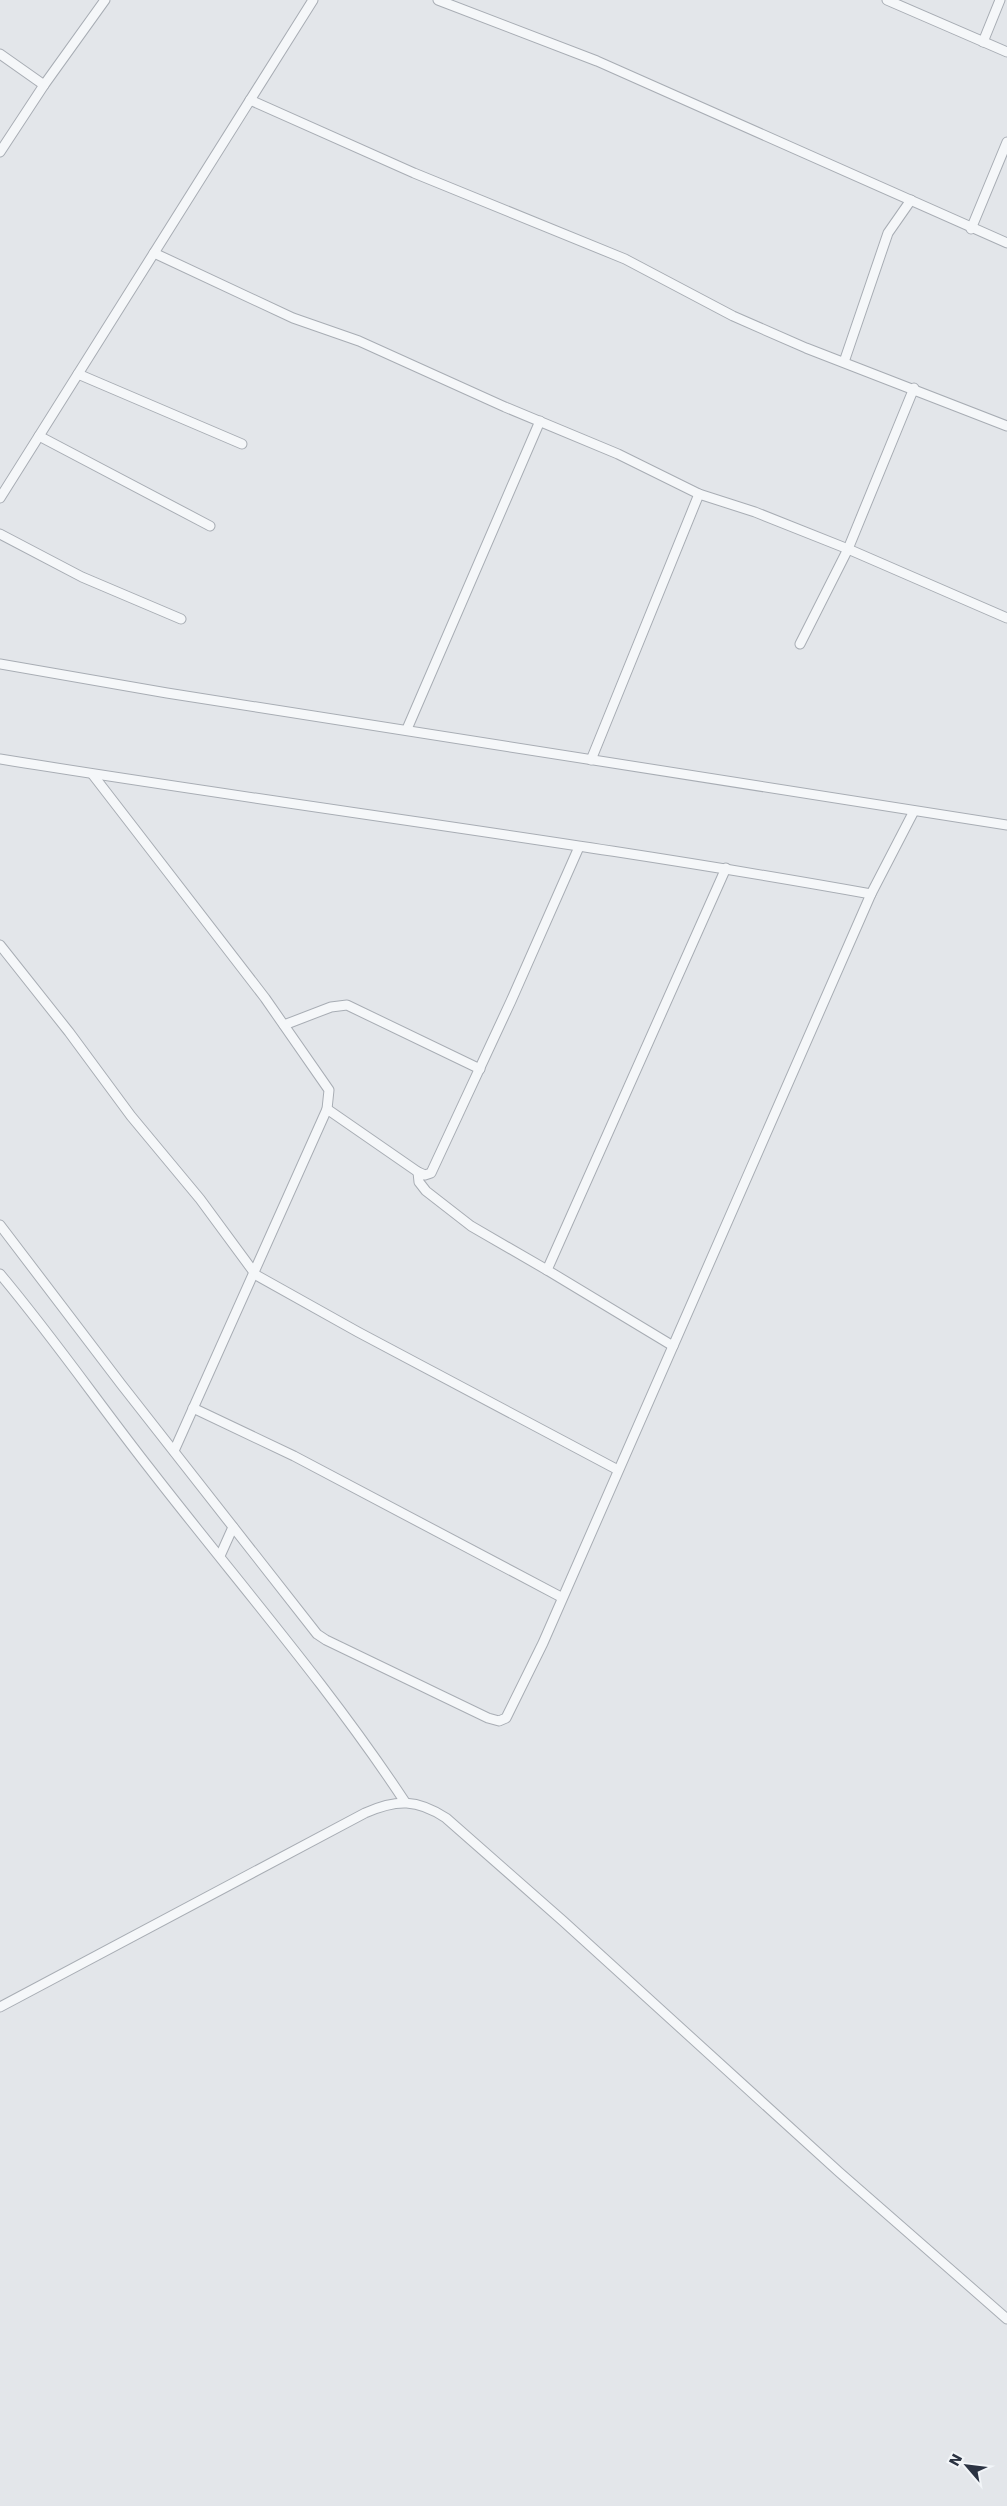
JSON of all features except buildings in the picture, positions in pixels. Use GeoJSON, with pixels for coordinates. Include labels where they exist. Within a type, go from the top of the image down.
{"type":"FeatureCollection","features":[{"type":"Feature","properties":{"kind":"street"},"geometry":{"type":"LineString","coordinates":[[0,152],[44,85],[105,0]]}},
{"type":"Feature","properties":{"kind":"street"},"geometry":{"type":"LineString","coordinates":[[0,498],[314,0]]}},
{"type":"Feature","properties":{"kind":"street"},"geometry":{"type":"LineString","coordinates":[[438,0],[596,61],[911,200],[971,229],[1007,243]]}},
{"type":"Feature","properties":{"kind":"street"},"geometry":{"type":"LineString","coordinates":[[887,0],[1007,52]]}},
{"type":"Feature","properties":{"kind":"street"},"geometry":{"type":"LineString","coordinates":[[983,42],[1000,0]]}},
{"type":"Feature","properties":{"kind":"street"},"geometry":{"type":"LineString","coordinates":[[0,54],[44,85]]}},
{"type":"Feature","properties":{"kind":"street"},"geometry":{"type":"LineString","coordinates":[[250,100],[414,173],[625,260],[733,316],[1007,426]]}},
{"type":"Feature","properties":{"kind":"street"},"geometry":{"type":"LineString","coordinates":[[971,229],[1007,142]]}},
{"type":"Feature","properties":{"kind":"street"},"geometry":{"type":"LineString","coordinates":[[844,362],[888,233],[911,200]]}},
{"type":"Feature","properties":{"kind":"street"},"geometry":{"type":"LineString","coordinates":[[154,253],[293,318],[359,341],[618,454],[699,494],[755,512],[848,549],[1007,618]]}},
{"type":"Feature","properties":{"kind":"street"},"geometry":{"type":"LineString","coordinates":[[78,374],[242,444]]}},
{"type":"Feature","properties":{"kind":"street"},"geometry":{"type":"LineString","coordinates":[[800,644],[848,549],[914,388]]}},
{"type":"Feature","properties":{"kind":"street"},"geometry":{"type":"LineString","coordinates":[[407,729],[540,421]]}},
{"type":"Feature","properties":{"kind":"street"},"geometry":{"type":"LineString","coordinates":[[39,436],[210,526]]}},
{"type":"Feature","properties":{"kind":"street"},"geometry":{"type":"LineString","coordinates":[[591,760],[699,494]]}},
{"type":"Feature","properties":{"kind":"street"},"geometry":{"type":"LineString","coordinates":[[0,534],[82,577],[181,619]]}},
{"type":"Feature","properties":{"kind":"street"},"geometry":{"type":"LineString","coordinates":[[0,664],[167,693],[407,729],[591,760],[1007,825]]}},
{"type":"Feature","properties":{"kind":"street"},"geometry":{"type":"LineString","coordinates":[[0,759],[94,775],[726,868],[871,894]]}},
{"type":"Feature","properties":{"kind":"street"},"geometry":{"type":"LineString","coordinates":[[94,775],[284,1025],[329,1090],[327,1109],[174,1451]]}},
{"type":"Feature","properties":{"kind":"street"},"geometry":{"type":"LineString","coordinates":[[0,1225],[317,1634],[488,1718],[499,1721],[506,1718],[543,1642],[561,1597],[871,894],[914,811]]}},
{"type":"Feature","properties":{"kind":"street"},"geometry":{"type":"LineString","coordinates":[[327,1109],[418,1172],[425,1175],[430,1174],[480,1069],[579,847]]}},
{"type":"Feature","properties":{"kind":"street"},"geometry":{"type":"LineString","coordinates":[[547,1270],[726,868]]}},
{"type":"Feature","properties":{"kind":"street"},"geometry":{"type":"LineString","coordinates":[[0,945],[69,1032],[131,1116],[200,1199],[260,1278],[618,1470]]}},
{"type":"Feature","properties":{"kind":"street"},"geometry":{"type":"LineString","coordinates":[[284,1025],[331,1007],[347,1006],[480,1069]]}},
{"type":"Feature","properties":{"kind":"street"},"geometry":{"type":"LineString","coordinates":[[418,1172],[419,1182],[426,1191],[471,1226],[673,1346]]}},
{"type":"Feature","properties":{"kind":"street"},"geometry":{"type":"LineString","coordinates":[[0,1274],[40,1322],[149,1468],[372,1752],[405,1802]]}},
{"type":"Feature","properties":{"kind":"street"},"geometry":{"type":"LineString","coordinates":[[193,1408],[302,1461],[561,1597]]}},
{"type":"Feature","properties":{"kind":"street"},"geometry":{"type":"LineString","coordinates":[[220,1556],[234,1528]]}},
{"type":"Feature","properties":{"kind":"street"},"geometry":{"type":"LineString","coordinates":[[0,2007],[366,1813],[388,1803],[405,1802],[430,1808],[446,1818],[563,1921],[839,2172],[1007,2319]]}}]}
